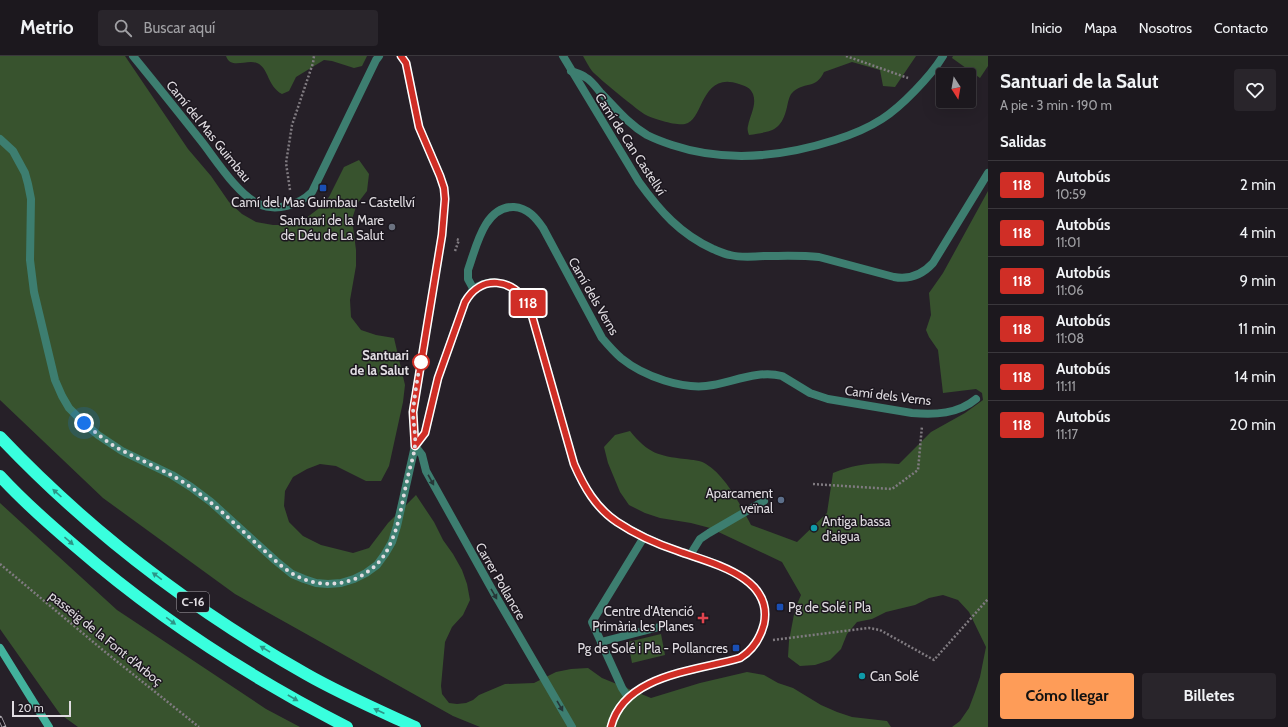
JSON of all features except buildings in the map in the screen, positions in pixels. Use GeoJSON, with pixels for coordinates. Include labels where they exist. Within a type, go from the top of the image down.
{"type":"FeatureCollection","features":[{"type":"Feature","properties":{"kind":"highway","name":"C-16"},"geometry":{"type":"LineString","coordinates":[[0,437],[47,484],[97,529],[143,566],[182,594],[241,635],[306,674],[354,699],[414,727]]}},
{"type":"Feature","properties":{"kind":"highway","name":"C-16"},"geometry":{"type":"LineString","coordinates":[[0,476],[49,523],[102,570],[172,622],[209,648],[254,676],[347,727]]}},
{"type":"Feature","properties":{"kind":"main road"},"geometry":{"type":"LineString","coordinates":[[0,648],[49,727]]}},
{"type":"Feature","properties":{"kind":"street","name":"Camí del Mas Guimbau"},"geometry":{"type":"LineString","coordinates":[[134,56],[232,181],[259,205],[267,207],[283,207],[306,198],[312,192],[379,56]]}},
{"type":"Feature","properties":{"kind":"street"},"geometry":{"type":"LineString","coordinates":[[0,139],[13,152],[25,173],[28,184],[30,199],[30,260],[34,292],[55,380],[69,408],[98,435],[122,451],[172,475],[191,487],[211,502],[292,574],[304,579],[328,584],[341,583],[366,573],[377,565],[386,554],[397,526],[415,446],[413,412],[442,235],[445,199],[444,188],[419,127],[406,63],[402,56]]}},
{"type":"Feature","properties":{"kind":"street","name":"Camí de Can Castellví"},"geometry":{"type":"LineString","coordinates":[[563,56],[639,182],[665,216],[691,237],[705,245],[730,255],[744,257],[819,257],[894,277],[901,278],[915,276],[928,269],[933,263],[988,174]]}},
{"type":"Feature","properties":{"kind":"street"},"geometry":{"type":"LineString","coordinates":[[571,71],[586,77],[628,121],[647,135],[684,149],[701,153],[723,156],[751,156],[798,151],[847,136],[870,126],[883,119],[922,83],[943,56]]}},
{"type":"Feature","properties":{"kind":"street","name":"Camí dels Verns"},"geometry":{"type":"LineString","coordinates":[[474,290],[468,279],[468,270],[486,223],[496,212],[503,209],[518,208],[531,214],[543,228],[602,338],[612,350],[634,367],[666,380],[680,384],[703,387],[763,374],[776,374],[810,392],[828,399],[912,413],[924,414],[948,412],[968,406],[976,399]]}},
{"type":"Feature","properties":{"kind":"street"},"geometry":{"type":"LineString","coordinates":[[415,446],[425,433],[438,378],[465,302],[474,290],[486,284],[505,284],[517,290],[526,299],[532,312],[574,464],[581,481],[602,510],[616,522],[644,537],[736,573],[752,584],[760,596],[764,614],[763,628],[750,650],[740,658],[664,677],[645,686],[628,697],[617,712],[611,727]]}},
{"type":"Feature","properties":{"kind":"street","name":"Carrer Pollancre"},"geometry":{"type":"LineString","coordinates":[[415,446],[422,455],[426,471],[494,594],[572,727]]}},
{"type":"Feature","properties":{"kind":"street"},"geometry":{"type":"LineString","coordinates":[[690,555],[700,539],[704,536],[764,501]]}},
{"type":"Feature","properties":{"kind":"street"},"geometry":{"type":"LineString","coordinates":[[628,697],[622,688],[592,622],[644,537]]}},
{"type":"Feature","properties":{"kind":"street"},"geometry":{"type":"LineString","coordinates":[[601,642],[659,627]]}},
{"type":"Feature","properties":{"kind":"path"},"geometry":{"type":"LineString","coordinates":[[292,204],[286,163],[292,125],[314,56]]}},
{"type":"Feature","properties":{"kind":"path"},"geometry":{"type":"LineString","coordinates":[[846,56],[922,83]]}},
{"type":"Feature","properties":{"kind":"path"},"geometry":{"type":"LineString","coordinates":[[813,484],[892,489],[918,470],[924,414]]}},
{"type":"Feature","properties":{"kind":"path","name":"passeig de la Font d'Arboç"},"geometry":{"type":"LineString","coordinates":[[0,564],[199,727]]}},
{"type":"Feature","properties":{"kind":"path"},"geometry":{"type":"LineString","coordinates":[[756,642],[869,628],[880,630],[934,660],[988,599]]}},
{"type":"Feature","properties":{"kind":"green space"},"geometry":{"type":"Polygon","coordinates":[[[0,56],[125,56],[188,149],[211,176],[229,202],[242,214],[256,222],[273,225],[289,225],[305,219],[318,209],[329,197],[344,167],[359,160],[369,174],[367,191],[357,204],[352,219],[356,250],[356,266],[350,300],[351,317],[361,330],[376,335],[394,338],[405,385],[403,402],[389,466],[381,481],[366,481],[336,466],[320,464],[293,477],[285,491],[284,506],[289,522],[303,536],[321,545],[353,553],[369,548],[388,523],[416,495],[434,522],[443,540],[462,570],[467,584],[470,600],[463,615],[452,627],[445,642],[441,686],[442,694],[449,703],[466,703],[479,695],[505,684],[534,683],[556,672],[571,669],[588,668],[602,678],[651,698],[700,683],[747,672],[764,675],[778,683],[793,688],[821,705],[837,712],[852,717],[887,721],[891,727],[480,727],[453,716],[235,594],[103,498],[0,400],[0,56]]]}},
{"type":"Feature","properties":{"kind":"green space"},"geometry":{"type":"Polygon","coordinates":[[[226,56],[367,56],[362,66],[354,68],[324,60],[296,77],[289,91],[282,94],[273,86],[261,65],[253,62],[231,62],[226,56]]]}},
{"type":"Feature","properties":{"kind":"green space"},"geometry":{"type":"Polygon","coordinates":[[[583,56],[916,56],[895,87],[883,86],[880,70],[852,62],[824,72],[821,78],[817,81],[796,89],[792,93],[789,98],[785,115],[778,126],[770,131],[749,135],[748,127],[754,106],[754,98],[749,88],[745,86],[726,82],[717,84],[704,98],[696,115],[691,121],[685,124],[671,123],[642,113],[596,75],[583,56]]]}},
{"type":"Feature","properties":{"kind":"green space"},"geometry":{"type":"Polygon","coordinates":[[[953,56],[988,56],[988,66],[980,78],[976,75],[976,68],[966,68],[952,58],[953,56]]]}},
{"type":"Feature","properties":{"kind":"green space"},"geometry":{"type":"Polygon","coordinates":[[[988,191],[988,727],[952,727],[960,721],[969,708],[980,677],[986,647],[969,612],[958,600],[943,595],[929,598],[915,605],[886,612],[872,619],[857,622],[847,634],[841,649],[830,660],[815,665],[800,666],[788,657],[789,641],[795,609],[801,595],[782,562],[710,528],[660,518],[629,505],[620,492],[608,463],[604,447],[615,435],[630,431],[648,449],[660,455],[696,460],[704,463],[713,469],[726,483],[751,525],[797,542],[827,513],[833,473],[865,464],[899,464],[931,432],[965,413],[983,400],[982,393],[976,389],[943,393],[938,350],[926,330],[931,315],[929,293],[943,273],[988,191]]]}},
{"type":"Feature","properties":{"kind":"green space"},"geometry":{"type":"Polygon","coordinates":[[[0,503],[117,610],[266,709],[300,727],[78,727],[60,714],[0,629],[0,503]]]}},
{"type":"Feature","properties":{"kind":"green space"},"geometry":{"type":"Polygon","coordinates":[[[661,634],[665,655],[632,663],[628,642],[661,634]]]}},
{"type":"Feature","properties":{"kind":"railway"},"geometry":{"type":"LineString","coordinates":[[0,718],[4,727]]}},
{"type":"Feature","properties":{"kind":"bus line","name":"118"},"geometry":{"type":"LineString","coordinates":[[401,56],[406,63],[419,127],[440,176],[444,188],[445,199],[442,235],[413,412],[415,446],[425,433],[438,378],[469,294],[486,284],[505,284],[522,294],[529,305],[574,464],[581,481],[602,510],[616,522],[644,537],[736,573],[752,584],[760,596],[764,608],[763,628],[754,646],[746,654],[740,658],[664,677],[654,681],[628,697],[617,712],[611,727]]}},
{"type":"Feature","properties":{"kind":"place","name":"Camí del Mas Guimbau - Castellví"},"geometry":{"type":"Point","coordinates":[323,188]}},
{"type":"Feature","properties":{"kind":"place","name":"Santuari de la Mare de Déu de La Salut"},"geometry":{"type":"Point","coordinates":[392,227]}},
{"type":"Feature","properties":{"kind":"place","name":"Santuari de la Salut"},"geometry":{"type":"Point","coordinates":[421,362]}},
{"type":"Feature","properties":{"kind":"place","name":"Aparcament veïnal"},"geometry":{"type":"Point","coordinates":[781,500]}},
{"type":"Feature","properties":{"kind":"place","name":"Antiga bassa d'aigua"},"geometry":{"type":"Point","coordinates":[814,528]}},
{"type":"Feature","properties":{"kind":"place","name":"Pg de Solé i Pla"},"geometry":{"type":"Point","coordinates":[780,607]}},
{"type":"Feature","properties":{"kind":"place","name":"Centre d'Atenció Primària les Planes"},"geometry":{"type":"Point","coordinates":[703,618]}},
{"type":"Feature","properties":{"kind":"place","name":"Pg de Solé i Pla - Pollancres"},"geometry":{"type":"Point","coordinates":[736,648]}},
{"type":"Feature","properties":{"kind":"place","name":"Can Solé"},"geometry":{"type":"Point","coordinates":[862,676]}},
{"type":"Feature","properties":{"kind":"route"},"geometry":{"type":"LineString","coordinates":[[84,423],[98,435],[122,451],[172,475],[191,487],[211,502],[292,574],[316,582],[328,584],[341,583],[354,579],[377,565],[386,554],[392,542],[415,446],[413,412],[421,362]]}}]}
